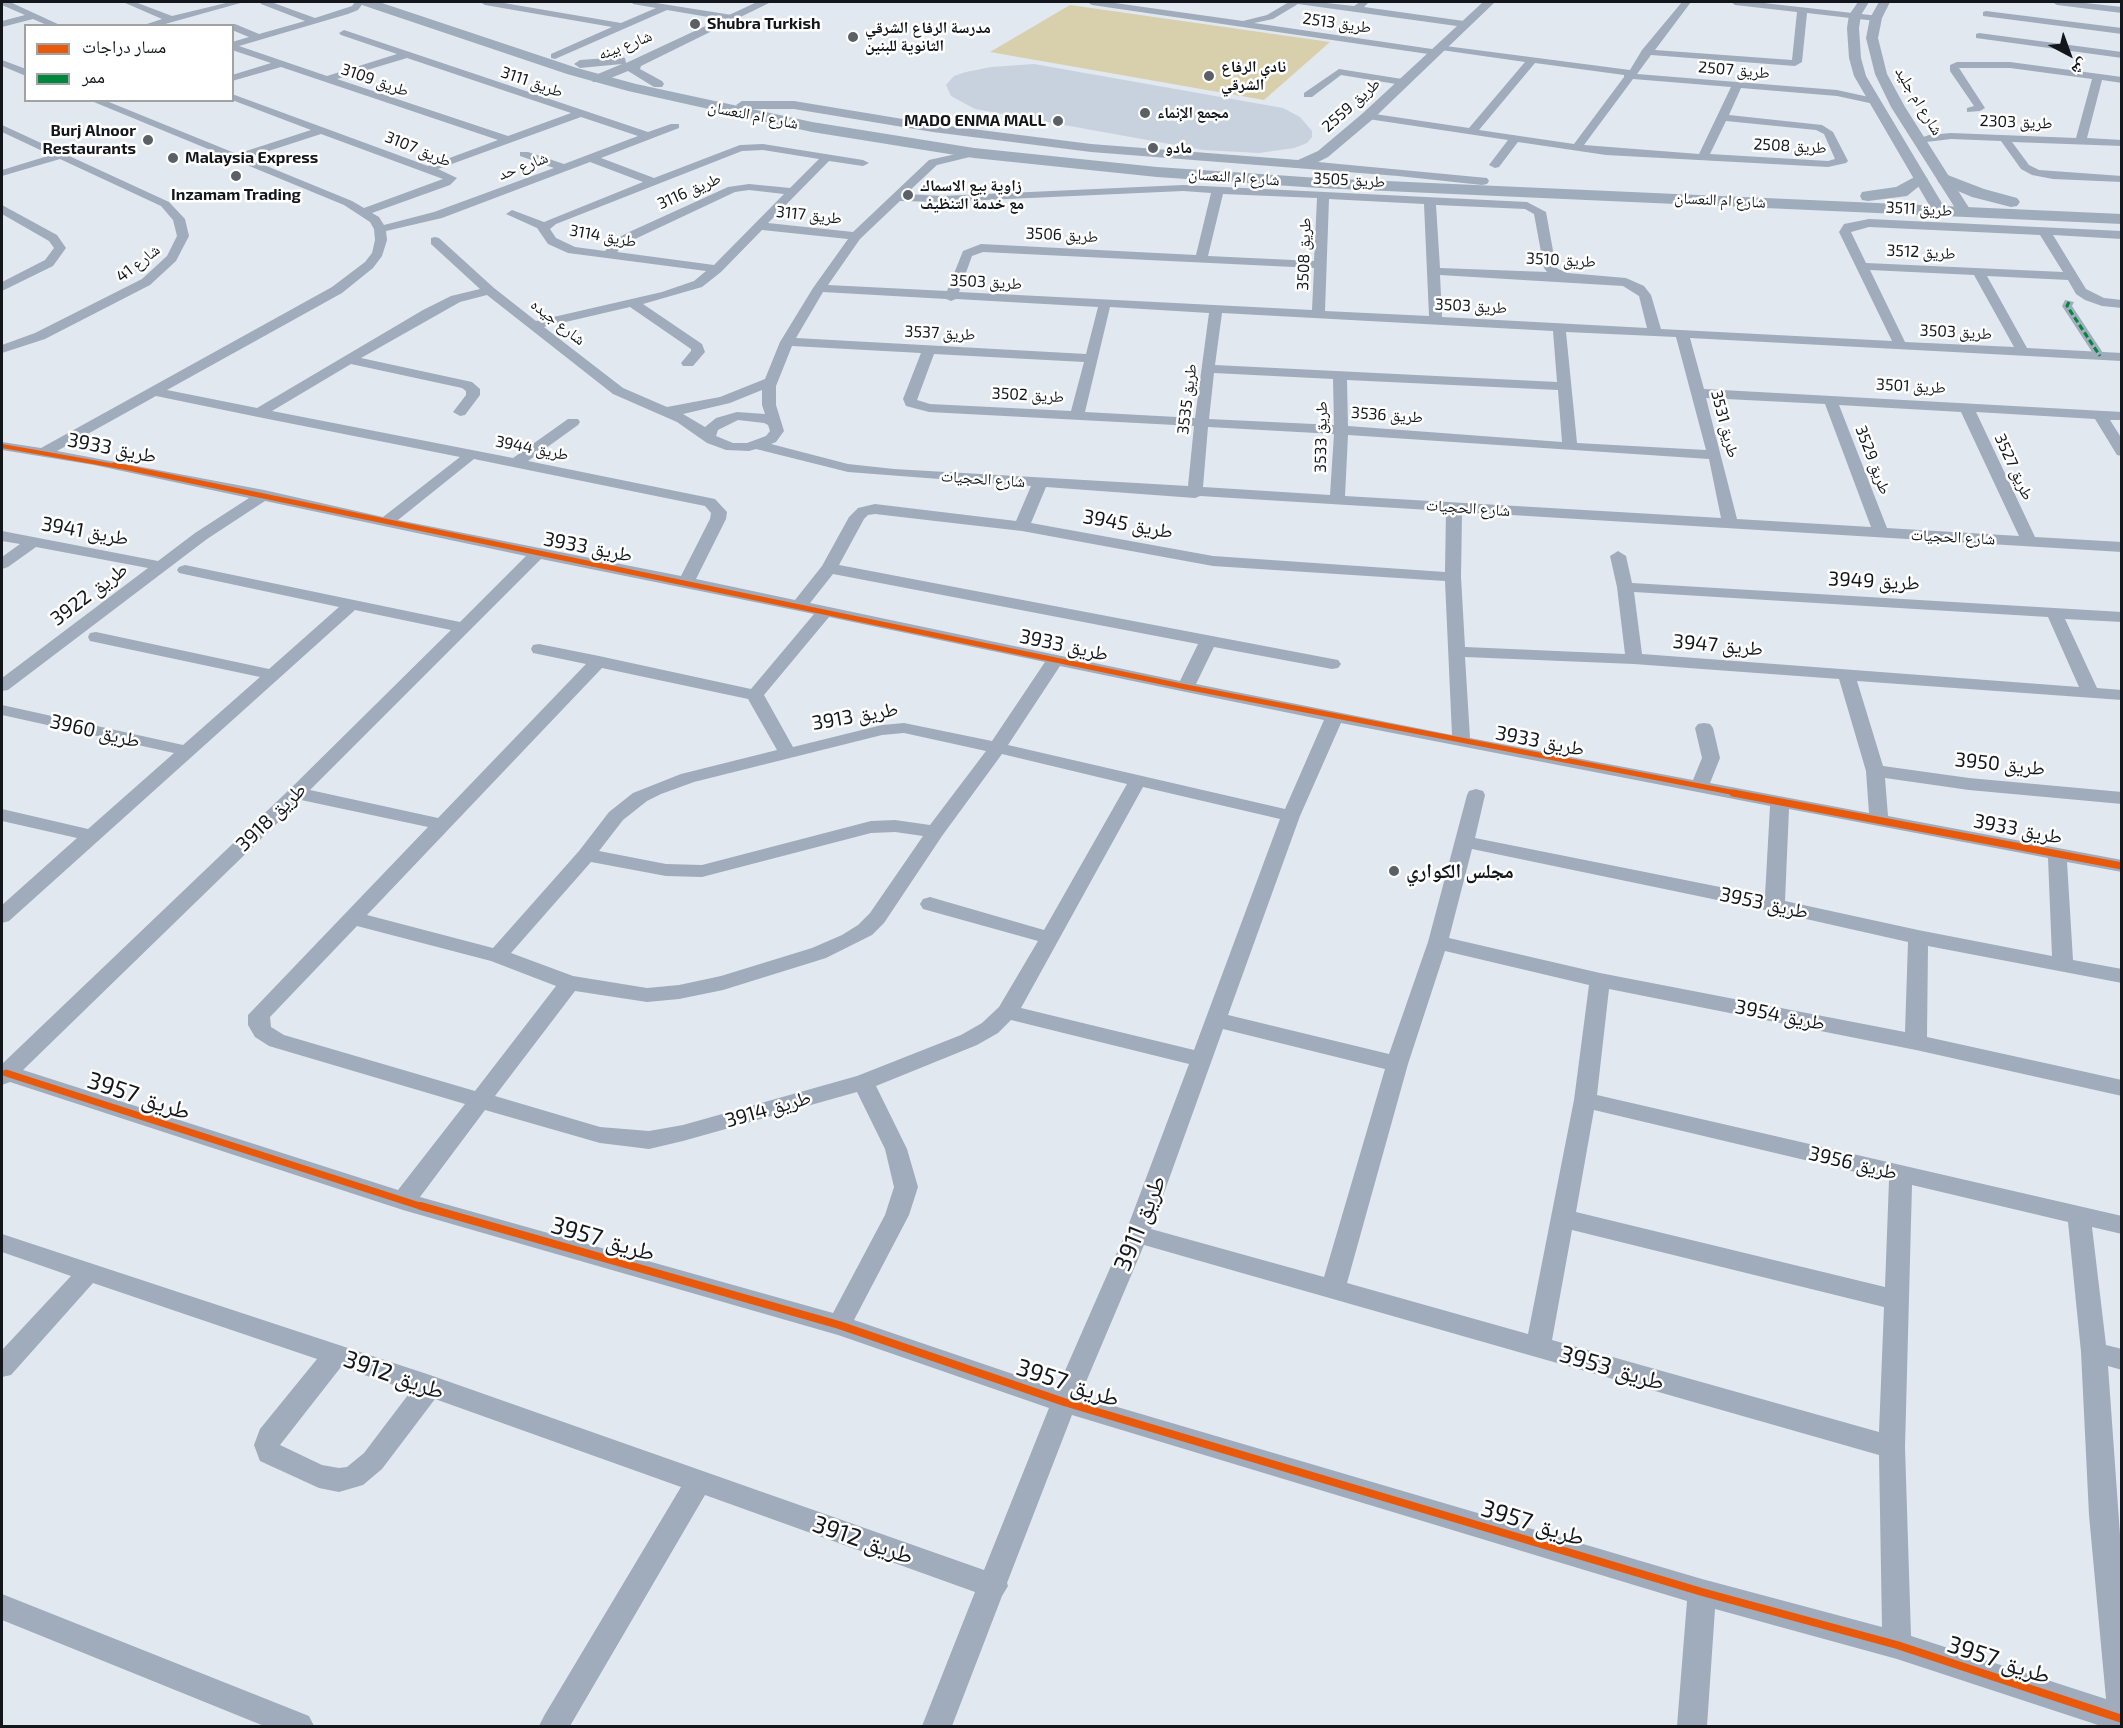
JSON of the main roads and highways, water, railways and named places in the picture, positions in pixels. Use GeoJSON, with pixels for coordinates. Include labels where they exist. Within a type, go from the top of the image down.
{"type":"FeatureCollection","features":[{"type":"Feature","properties":{"kind":"main road","name":"شارع ام النعسان"},"geometry":{"type":"LineString","coordinates":[[368,2],[392,5],[555,56],[597,72],[658,84],[742,105],[879,129],[1047,152],[1225,169],[1857,197],[1937,206]]}},
{"type":"Feature","properties":{"kind":"main road","name":"شارع ام النعسان"},"geometry":{"type":"LineString","coordinates":[[392,5],[597,72],[754,116],[974,153],[1157,171],[1319,183],[1961,207],[2121,219]]}},
{"type":"Feature","properties":{"kind":"main road"},"geometry":{"type":"LineString","coordinates":[[1857,197],[1901,192],[1920,179]]}},
{"type":"Feature","properties":{"kind":"main road"},"geometry":{"type":"LineString","coordinates":[[1945,179],[1987,196],[2024,205]]}},
{"type":"Feature","properties":{"kind":"main road","name":"شارع ام النعسان"},"geometry":{"type":"LineString","coordinates":[[1961,207],[2024,205],[2121,209]]}},
{"type":"Feature","properties":{"kind":"place","name":"Shubra Turkish"},"geometry":{"type":"Point","coordinates":[695,24]}},
{"type":"Feature","properties":{"kind":"place","name":"مدرسة الرفاع الشرقي الثانوية للبنين"},"geometry":{"type":"Point","coordinates":[853,37]}},
{"type":"Feature","properties":{"kind":"place","name":"نادي الرفاع الشرقي"},"geometry":{"type":"Point","coordinates":[1209,76]}},
{"type":"Feature","properties":{"kind":"place","name":"مجمع الإنماء"},"geometry":{"type":"Point","coordinates":[1145,113]}},
{"type":"Feature","properties":{"kind":"place","name":"MADO ENMA MALL"},"geometry":{"type":"Point","coordinates":[1058,121]}},
{"type":"Feature","properties":{"kind":"place","name":"Burj Alnoor Restaurants"},"geometry":{"type":"Point","coordinates":[148,140]}},
{"type":"Feature","properties":{"kind":"place","name":"مادو"},"geometry":{"type":"Point","coordinates":[1153,148]}},
{"type":"Feature","properties":{"kind":"place","name":"Malaysia Express"},"geometry":{"type":"Point","coordinates":[173,158]}},
{"type":"Feature","properties":{"kind":"place","name":"Inzamam Trading"},"geometry":{"type":"Point","coordinates":[236,176]}},
{"type":"Feature","properties":{"kind":"place","name":"زاوية بيع الاسماك مع خدمة التنظيف"},"geometry":{"type":"Point","coordinates":[908,195]}},
{"type":"Feature","properties":{"kind":"place","name":"مجلس الكواري"},"geometry":{"type":"Point","coordinates":[1394,871]}}]}
